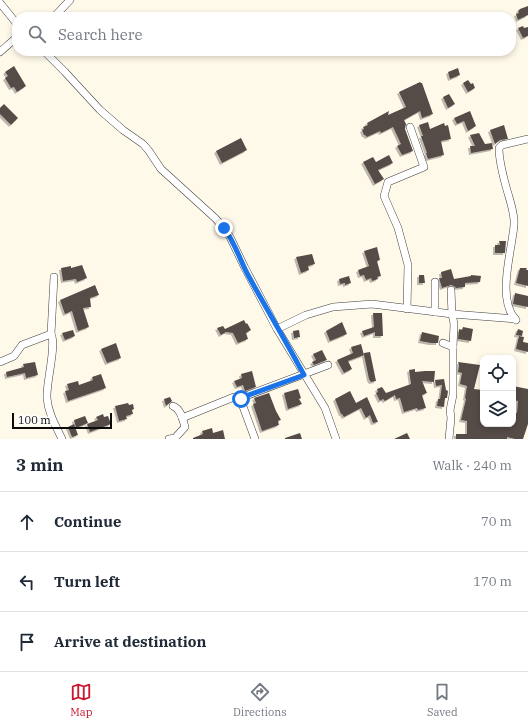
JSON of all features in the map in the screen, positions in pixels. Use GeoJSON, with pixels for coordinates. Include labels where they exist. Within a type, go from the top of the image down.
{"type":"FeatureCollection","features":[{"type":"Feature","properties":{"kind":"street"},"geometry":{"type":"LineString","coordinates":[[59,12],[70,0]]}},
{"type":"Feature","properties":{"kind":"street"},"geometry":{"type":"LineString","coordinates":[[0,3],[12,18]]}},
{"type":"Feature","properties":{"kind":"street"},"geometry":{"type":"LineString","coordinates":[[0,52],[12,41]]}},
{"type":"Feature","properties":{"kind":"street"},"geometry":{"type":"LineString","coordinates":[[49,56],[100,110],[142,144],[149,151],[161,169],[224,228],[277,329],[325,408],[336,439]]}},
{"type":"Feature","properties":{"kind":"street"},"geometry":{"type":"LineString","coordinates":[[407,309],[408,265],[398,228],[384,196],[388,182],[424,167],[410,128]]}},
{"type":"Feature","properties":{"kind":"street"},"geometry":{"type":"LineString","coordinates":[[277,329],[306,315],[333,307],[372,304],[515,320],[510,315],[507,304],[508,263],[514,223],[512,207],[502,172],[499,148],[502,145],[528,139]]}},
{"type":"Feature","properties":{"kind":"street"},"geometry":{"type":"LineString","coordinates":[[54,277],[53,342],[47,384],[47,398],[51,416],[62,439]]}},
{"type":"Feature","properties":{"kind":"street"},"geometry":{"type":"LineString","coordinates":[[435,282],[435,312]]}},
{"type":"Feature","properties":{"kind":"street"},"geometry":{"type":"LineString","coordinates":[[449,439],[452,418],[450,410],[453,395],[454,324],[451,290]]}},
{"type":"Feature","properties":{"kind":"street"},"geometry":{"type":"LineString","coordinates":[[0,362],[14,356],[22,345],[52,334]]}},
{"type":"Feature","properties":{"kind":"street"},"geometry":{"type":"LineString","coordinates":[[443,343],[453,347]]}},
{"type":"Feature","properties":{"kind":"street"},"geometry":{"type":"LineString","coordinates":[[241,401],[243,397],[328,365]]}},
{"type":"Feature","properties":{"kind":"street"},"geometry":{"type":"LineString","coordinates":[[182,418],[234,397],[241,401],[255,439]]}},
{"type":"Feature","properties":{"kind":"street"},"geometry":{"type":"LineString","coordinates":[[168,439],[175,438],[185,427],[176,407],[173,406]]}},
{"type":"Feature","properties":{"kind":"building"},"geometry":{"type":"Polygon","coordinates":[[[528,6],[528,15],[518,20],[516,14],[519,13],[518,11],[528,6]]]}},
{"type":"Feature","properties":{"kind":"building"},"geometry":{"type":"Polygon","coordinates":[[[523,26],[524,28],[528,27],[528,36],[523,38],[518,28],[523,26]]]}},
{"type":"Feature","properties":{"kind":"building"},"geometry":{"type":"Polygon","coordinates":[[[14,66],[26,86],[17,92],[14,87],[11,88],[5,78],[8,76],[5,72],[14,66]]]}},
{"type":"Feature","properties":{"kind":"building"},"geometry":{"type":"Polygon","coordinates":[[[458,68],[460,75],[450,79],[448,72],[458,68]]]}},
{"type":"Feature","properties":{"kind":"building"},"geometry":{"type":"Polygon","coordinates":[[[468,80],[471,84],[473,83],[475,88],[468,92],[463,83],[468,80]]]}},
{"type":"Feature","properties":{"kind":"building"},"geometry":{"type":"Polygon","coordinates":[[[420,82],[422,83],[433,114],[422,118],[420,111],[404,120],[406,124],[405,129],[413,151],[402,155],[397,146],[401,144],[393,127],[381,133],[380,131],[367,137],[364,135],[362,130],[364,129],[363,127],[368,125],[367,123],[389,111],[388,115],[406,107],[399,92],[420,82]]]}},
{"type":"Feature","properties":{"kind":"building"},"geometry":{"type":"Polygon","coordinates":[[[449,94],[455,104],[448,108],[443,97],[449,94]]]}},
{"type":"Feature","properties":{"kind":"building"},"geometry":{"type":"Polygon","coordinates":[[[4,104],[18,118],[11,125],[0,114],[0,108],[4,104]]]}},
{"type":"Feature","properties":{"kind":"building"},"geometry":{"type":"Polygon","coordinates":[[[470,111],[476,126],[468,131],[464,121],[457,124],[454,118],[470,111]]]}},
{"type":"Feature","properties":{"kind":"building"},"geometry":{"type":"Polygon","coordinates":[[[428,122],[430,129],[444,123],[445,126],[448,125],[451,139],[441,141],[444,155],[428,159],[419,125],[428,122]]]}},
{"type":"Feature","properties":{"kind":"building"},"geometry":{"type":"Polygon","coordinates":[[[504,125],[508,139],[500,140],[495,144],[490,130],[504,125]]]}},
{"type":"Feature","properties":{"kind":"building"},"geometry":{"type":"Polygon","coordinates":[[[479,133],[485,144],[492,143],[493,149],[471,153],[470,146],[475,146],[470,135],[479,133]]]}},
{"type":"Feature","properties":{"kind":"building"},"geometry":{"type":"Polygon","coordinates":[[[241,138],[247,150],[222,163],[216,151],[241,138]]]}},
{"type":"Feature","properties":{"kind":"building"},"geometry":{"type":"Polygon","coordinates":[[[389,155],[393,163],[378,170],[384,179],[375,184],[363,162],[373,157],[376,162],[389,155]]]}},
{"type":"Feature","properties":{"kind":"building"},"geometry":{"type":"Polygon","coordinates":[[[499,241],[506,241],[505,253],[495,253],[495,245],[500,245],[499,241]]]}},
{"type":"Feature","properties":{"kind":"building"},"geometry":{"type":"Polygon","coordinates":[[[377,247],[380,260],[377,261],[381,276],[372,281],[371,278],[366,280],[364,275],[360,276],[358,270],[369,266],[364,251],[377,247]]]}},
{"type":"Feature","properties":{"kind":"building"},"geometry":{"type":"Polygon","coordinates":[[[312,254],[315,264],[308,266],[309,270],[301,273],[296,257],[312,254]]]}},
{"type":"Feature","properties":{"kind":"building"},"geometry":{"type":"Polygon","coordinates":[[[82,265],[87,278],[77,282],[76,279],[63,281],[61,268],[71,266],[71,268],[82,265]]]}},
{"type":"Feature","properties":{"kind":"building"},"geometry":{"type":"Polygon","coordinates":[[[520,268],[527,268],[526,270],[528,270],[528,286],[516,283],[520,268]]]}},
{"type":"Feature","properties":{"kind":"building"},"geometry":{"type":"Polygon","coordinates":[[[451,269],[454,279],[471,275],[481,276],[480,282],[465,283],[465,287],[456,288],[451,285],[442,288],[439,278],[442,278],[441,272],[451,269]]]}},
{"type":"Feature","properties":{"kind":"building"},"geometry":{"type":"Polygon","coordinates":[[[419,275],[424,275],[425,283],[419,283],[419,275]]]}},
{"type":"Feature","properties":{"kind":"building"},"geometry":{"type":"Polygon","coordinates":[[[349,276],[351,283],[345,285],[345,283],[340,284],[339,279],[349,276]]]}},
{"type":"Feature","properties":{"kind":"building"},"geometry":{"type":"Polygon","coordinates":[[[95,285],[99,295],[90,298],[91,307],[83,308],[89,327],[78,331],[72,311],[65,314],[60,300],[95,285]]]}},
{"type":"Feature","properties":{"kind":"building"},"geometry":{"type":"Polygon","coordinates":[[[515,293],[528,296],[528,307],[513,304],[515,293]]]}},
{"type":"Feature","properties":{"kind":"building"},"geometry":{"type":"Polygon","coordinates":[[[373,313],[382,313],[383,336],[375,336],[375,332],[364,336],[362,331],[374,327],[373,313]]]}},
{"type":"Feature","properties":{"kind":"building"},"geometry":{"type":"Polygon","coordinates":[[[244,320],[251,330],[246,333],[248,339],[238,343],[233,333],[226,332],[221,335],[217,328],[223,326],[225,329],[244,320]]]}},
{"type":"Feature","properties":{"kind":"building"},"geometry":{"type":"Polygon","coordinates":[[[342,322],[347,334],[330,341],[326,331],[342,322]]]}},
{"type":"Feature","properties":{"kind":"building"},"geometry":{"type":"Polygon","coordinates":[[[463,327],[473,329],[471,341],[458,339],[459,329],[462,330],[463,327]]]}},
{"type":"Feature","properties":{"kind":"building"},"geometry":{"type":"Polygon","coordinates":[[[518,329],[523,331],[522,336],[516,335],[518,329]]]}},
{"type":"Feature","properties":{"kind":"building"},"geometry":{"type":"Polygon","coordinates":[[[73,330],[75,336],[65,340],[62,333],[73,330]]]}},
{"type":"Feature","properties":{"kind":"building"},"geometry":{"type":"Polygon","coordinates":[[[299,330],[300,337],[294,338],[293,331],[299,330]]]}},
{"type":"Feature","properties":{"kind":"building"},"geometry":{"type":"Polygon","coordinates":[[[422,332],[439,336],[438,343],[420,341],[422,332]]]}},
{"type":"Feature","properties":{"kind":"building"},"geometry":{"type":"Polygon","coordinates":[[[519,336],[524,337],[523,342],[528,343],[528,352],[516,349],[519,336]]]}},
{"type":"Feature","properties":{"kind":"building"},"geometry":{"type":"Polygon","coordinates":[[[116,343],[121,358],[107,363],[101,349],[116,343]]]}},
{"type":"Feature","properties":{"kind":"building"},"geometry":{"type":"Polygon","coordinates":[[[361,344],[364,355],[348,361],[352,369],[344,373],[337,360],[353,353],[351,347],[361,344]]]}},
{"type":"Feature","properties":{"kind":"building"},"geometry":{"type":"Polygon","coordinates":[[[322,350],[327,360],[314,365],[312,362],[316,360],[313,354],[322,350]]]}},
{"type":"Feature","properties":{"kind":"building"},"geometry":{"type":"Polygon","coordinates":[[[370,352],[376,381],[371,382],[369,379],[364,353],[370,352]]]}},
{"type":"Feature","properties":{"kind":"building"},"geometry":{"type":"Polygon","coordinates":[[[35,362],[38,375],[26,378],[25,373],[7,377],[6,372],[24,367],[23,364],[35,362]]]}},
{"type":"Feature","properties":{"kind":"building"},"geometry":{"type":"Polygon","coordinates":[[[458,362],[480,365],[474,389],[480,390],[480,427],[516,427],[518,401],[516,401],[516,387],[528,389],[528,424],[523,439],[507,437],[507,439],[456,439],[456,434],[467,434],[467,421],[461,420],[466,399],[467,386],[460,384],[462,373],[458,372],[458,362]]]}},
{"type":"Feature","properties":{"kind":"building"},"geometry":{"type":"Polygon","coordinates":[[[415,369],[415,372],[435,371],[434,382],[422,381],[427,393],[422,395],[426,408],[418,410],[417,408],[404,412],[400,398],[396,399],[395,395],[385,401],[383,399],[380,401],[376,393],[378,392],[377,389],[382,387],[386,393],[411,384],[409,370],[415,369]]]}},
{"type":"Feature","properties":{"kind":"building"},"geometry":{"type":"Polygon","coordinates":[[[252,371],[256,387],[245,391],[243,385],[237,387],[234,381],[242,378],[241,374],[252,371]]]}},
{"type":"Feature","properties":{"kind":"building"},"geometry":{"type":"Polygon","coordinates":[[[101,374],[106,388],[68,401],[65,391],[69,390],[67,384],[78,381],[79,385],[93,380],[92,377],[101,374]]]}},
{"type":"Feature","properties":{"kind":"building"},"geometry":{"type":"Polygon","coordinates":[[[444,379],[446,390],[448,391],[447,398],[445,398],[444,407],[437,406],[438,399],[440,399],[442,385],[436,386],[435,380],[444,379]]]}},
{"type":"Feature","properties":{"kind":"building"},"geometry":{"type":"Polygon","coordinates":[[[298,389],[301,398],[299,399],[302,404],[288,409],[284,393],[298,389]]]}},
{"type":"Feature","properties":{"kind":"building"},"geometry":{"type":"Polygon","coordinates":[[[350,391],[356,403],[367,397],[378,422],[373,423],[370,415],[366,418],[361,408],[344,417],[341,414],[335,399],[350,391]]]}},
{"type":"Feature","properties":{"kind":"building"},"geometry":{"type":"Polygon","coordinates":[[[269,393],[281,420],[278,421],[279,425],[262,431],[253,404],[256,403],[254,398],[269,393]]]}},
{"type":"Feature","properties":{"kind":"building"},"geometry":{"type":"Polygon","coordinates":[[[170,397],[172,401],[166,406],[164,399],[170,397]]]}},
{"type":"Feature","properties":{"kind":"building"},"geometry":{"type":"Polygon","coordinates":[[[128,403],[129,405],[133,404],[133,414],[126,416],[127,419],[119,421],[115,406],[128,403]]]}},
{"type":"Feature","properties":{"kind":"building"},"geometry":{"type":"Polygon","coordinates":[[[103,414],[104,417],[108,416],[111,424],[90,432],[87,424],[98,420],[96,417],[103,414]]]}},
{"type":"Feature","properties":{"kind":"building"},"geometry":{"type":"Polygon","coordinates":[[[85,416],[88,423],[76,428],[74,420],[85,416]]]}},
{"type":"Feature","properties":{"kind":"building"},"geometry":{"type":"Polygon","coordinates":[[[74,424],[78,435],[72,437],[68,427],[74,424]]]}},
{"type":"Feature","properties":{"kind":"building"},"geometry":{"type":"Polygon","coordinates":[[[212,428],[213,433],[223,430],[225,439],[193,439],[203,434],[202,431],[212,428]]]}},
{"type":"Feature","properties":{"kind":"building"},"geometry":{"type":"Polygon","coordinates":[[[300,433],[302,439],[285,439],[285,438],[300,433]]]}},
{"type":"Feature","properties":{"kind":"building"},"geometry":{"type":"Polygon","coordinates":[[[407,433],[410,439],[394,439],[407,433]]]}},
{"type":"Feature","properties":{"kind":"route"},"geometry":{"type":"LineString","coordinates":[[224,228],[277,329],[304,375],[241,399]]}}]}
